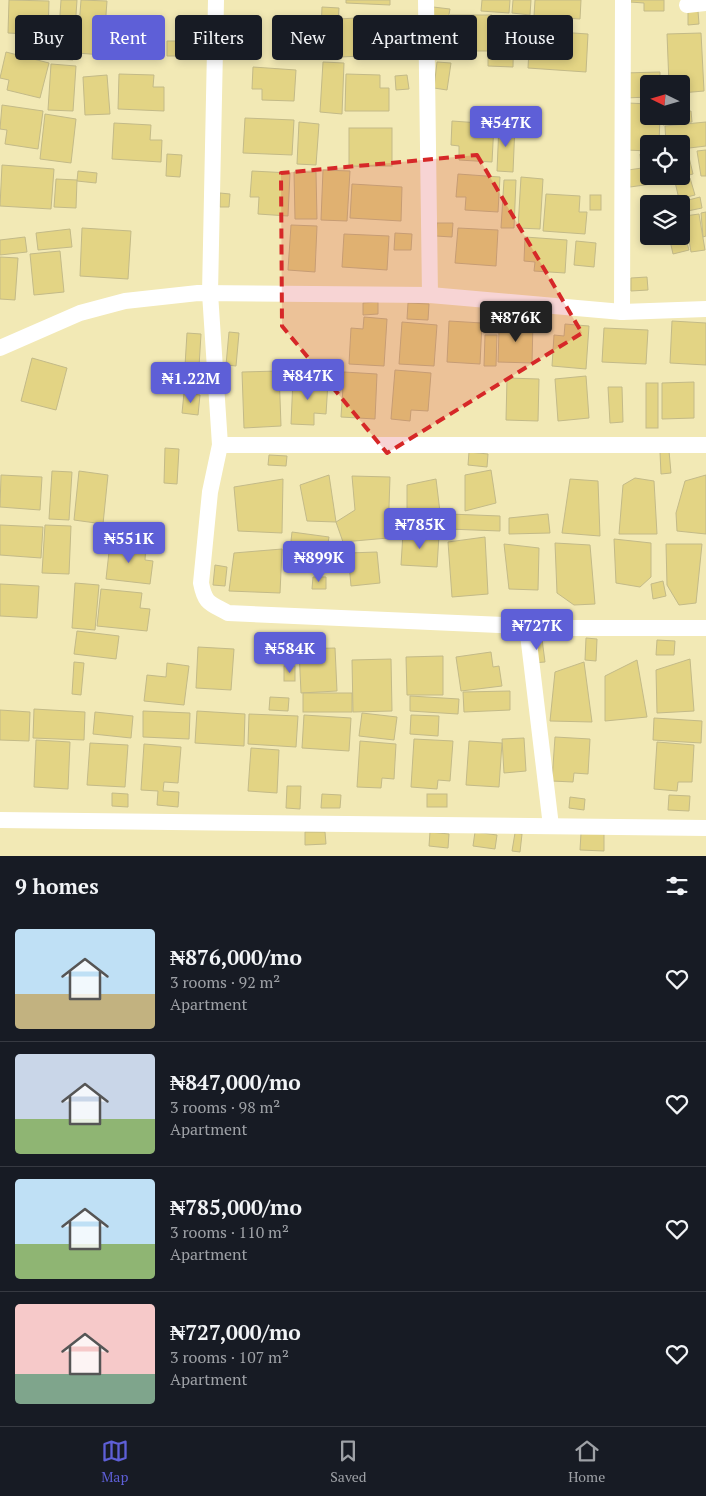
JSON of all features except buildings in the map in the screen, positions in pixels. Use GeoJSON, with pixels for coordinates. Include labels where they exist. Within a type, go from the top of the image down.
{"type":"FeatureCollection","features":[{"type":"Feature","properties":{"kind":"street"},"geometry":{"type":"LineString","coordinates":[[216,0],[210,293],[220,446],[210,492],[201,582],[204,597],[228,613],[527,626],[706,628]]}},
{"type":"Feature","properties":{"kind":"street"},"geometry":{"type":"LineString","coordinates":[[426,0],[430,295]]}},
{"type":"Feature","properties":{"kind":"street"},"geometry":{"type":"LineString","coordinates":[[622,312],[623,0]]}},
{"type":"Feature","properties":{"kind":"street"},"geometry":{"type":"LineString","coordinates":[[687,5],[706,3]]}},
{"type":"Feature","properties":{"kind":"street"},"geometry":{"type":"LineString","coordinates":[[0,348],[80,313],[125,301],[162,296],[210,293],[430,295],[622,312],[706,309]]}},
{"type":"Feature","properties":{"kind":"street"},"geometry":{"type":"LineString","coordinates":[[220,446],[706,445]]}},
{"type":"Feature","properties":{"kind":"street"},"geometry":{"type":"LineString","coordinates":[[527,626],[551,826]]}},
{"type":"Feature","properties":{"kind":"street"},"geometry":{"type":"LineString","coordinates":[[0,820],[706,828]]}},
{"type":"Feature","properties":{"kind":"highlighted area"},"geometry":{"type":"Polygon","coordinates":[[[477,155],[582,333],[387,453],[282,326],[281,173],[477,155]]]}}]}
